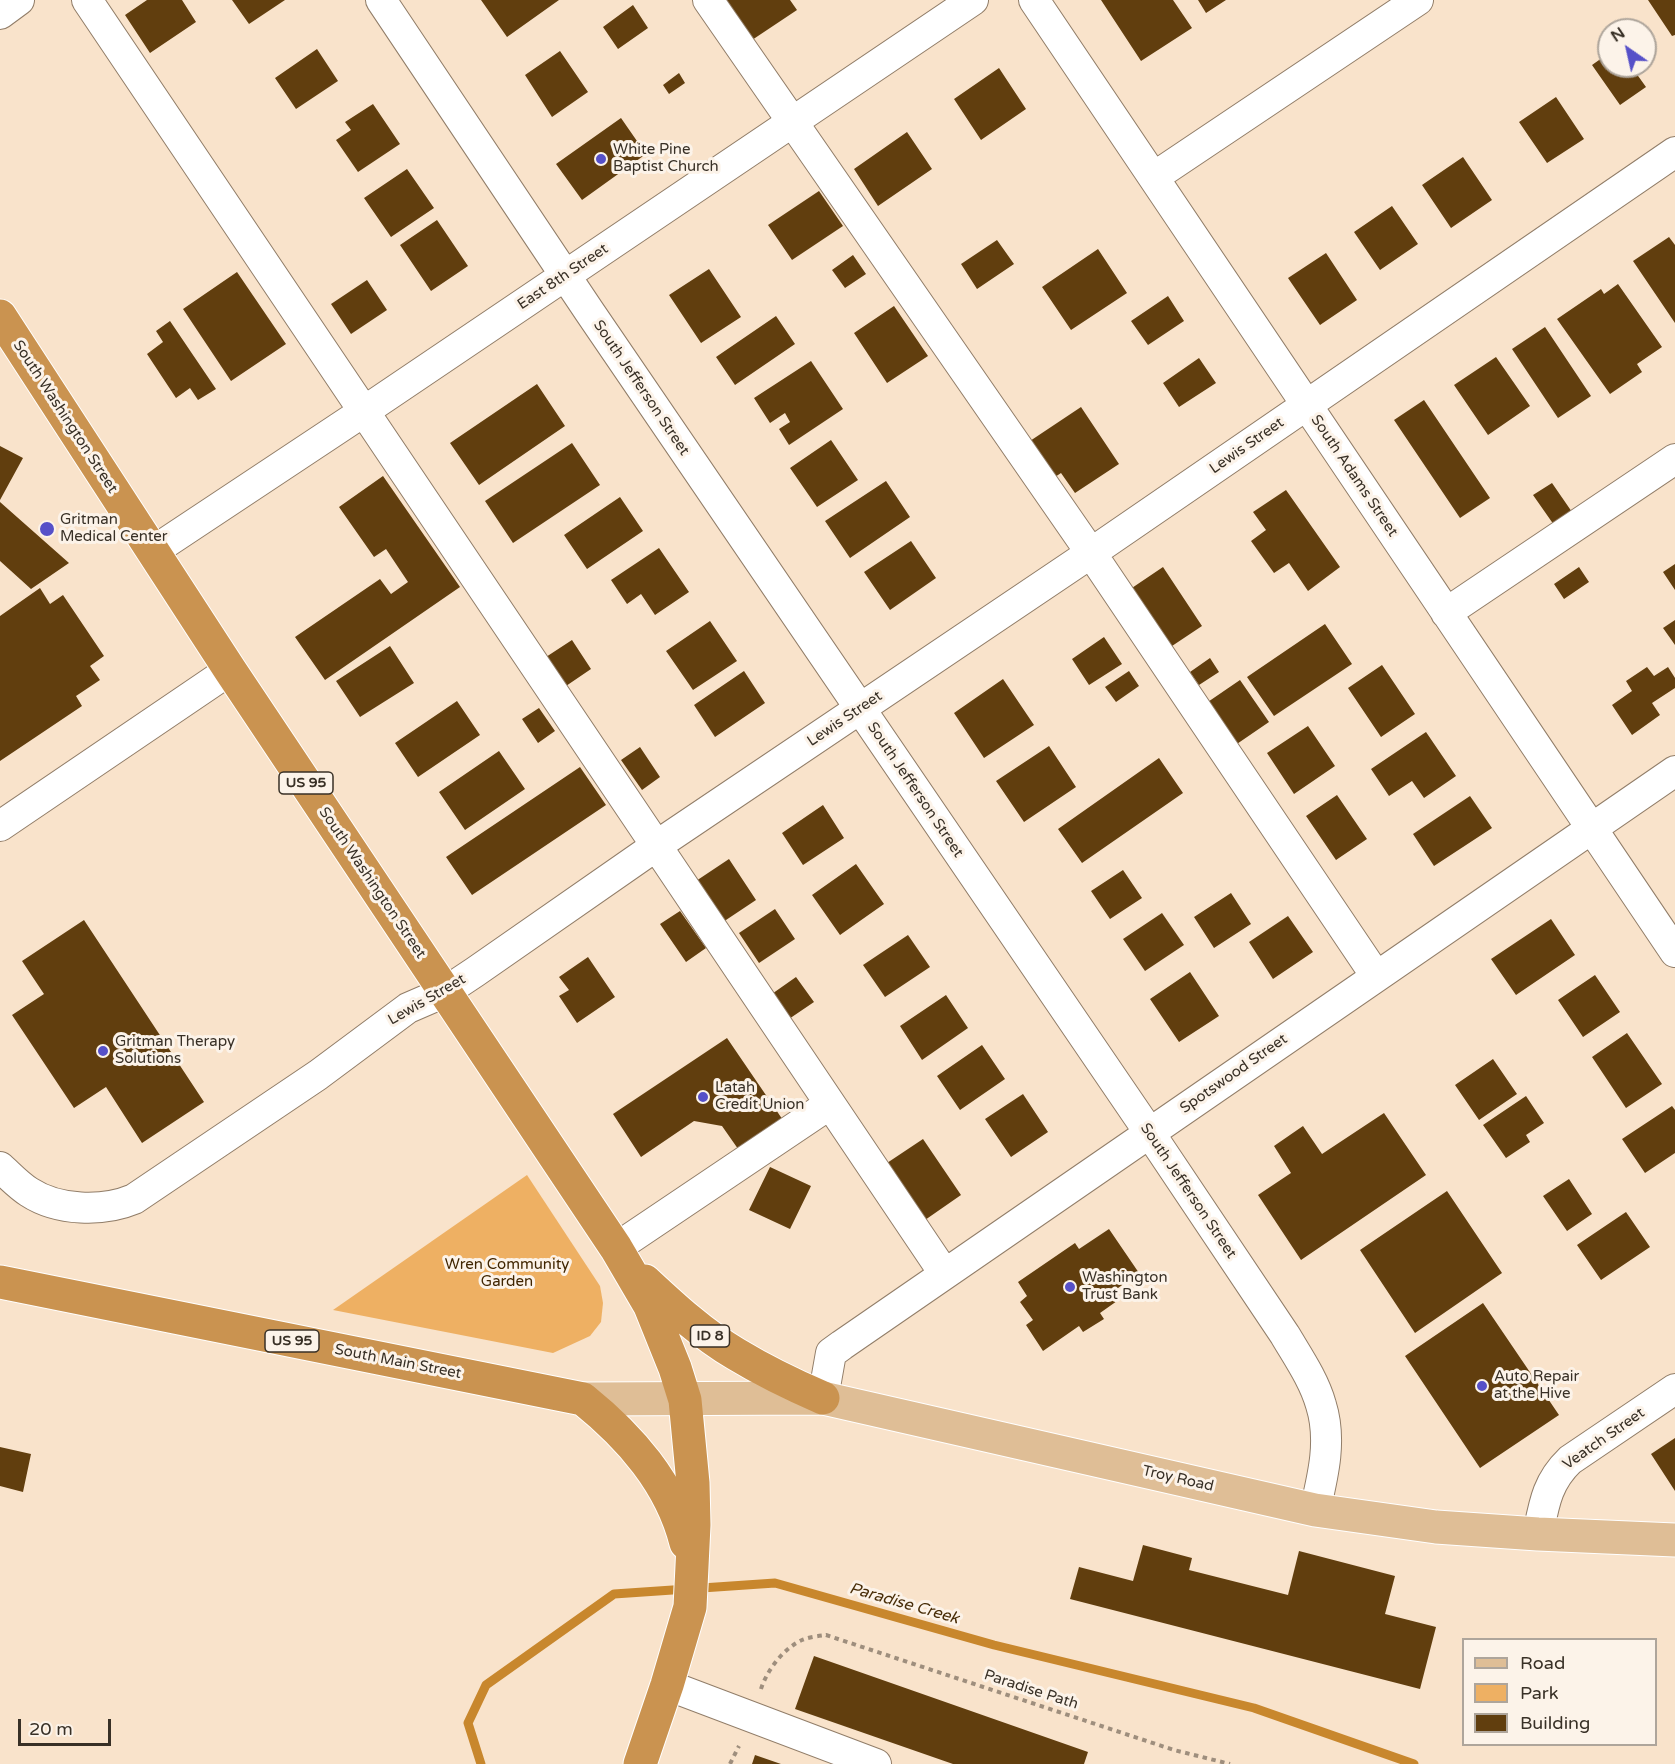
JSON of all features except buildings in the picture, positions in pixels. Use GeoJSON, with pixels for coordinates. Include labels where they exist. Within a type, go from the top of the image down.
{"type":"FeatureCollection","features":[{"type":"Feature","properties":{"kind":"highway","name":"South Washington Street"},"geometry":{"type":"LineString","coordinates":[[0,316],[152,552],[616,1248],[650,1306],[672,1357],[685,1400]]}},
{"type":"Feature","properties":{"kind":"highway","name":"ID 8"},"geometry":{"type":"LineString","coordinates":[[616,1248],[652,1287],[710,1336],[734,1353],[784,1381],[823,1398]]}},
{"type":"Feature","properties":{"kind":"highway","name":"South Main Street"},"geometry":{"type":"LineString","coordinates":[[0,1282],[583,1399],[626,1437],[654,1472],[671,1502],[692,1567]]}},
{"type":"Feature","properties":{"kind":"highway","name":"South Main Street"},"geometry":{"type":"LineString","coordinates":[[640,1764],[690,1607],[693,1483],[691,1441],[685,1400]]}},
{"type":"Feature","properties":{"kind":"main road","name":"Troy Road"},"geometry":{"type":"LineString","coordinates":[[685,1400],[823,1398],[1315,1510],[1436,1527],[1675,1540]]}},
{"type":"Feature","properties":{"kind":"main road","name":"South Main Street"},"geometry":{"type":"LineString","coordinates":[[583,1399],[685,1400]]}},
{"type":"Feature","properties":{"kind":"street"},"geometry":{"type":"LineString","coordinates":[[0,14],[19,0]]}},
{"type":"Feature","properties":{"kind":"street"},"geometry":{"type":"LineString","coordinates":[[87,0],[944,1273]]}},
{"type":"Feature","properties":{"kind":"street","name":"South Jefferson Street"},"geometry":{"type":"LineString","coordinates":[[381,0],[1285,1335],[1305,1368],[1322,1406],[1326,1443],[1323,1474],[1315,1510]]}},
{"type":"Feature","properties":{"kind":"street"},"geometry":{"type":"LineString","coordinates":[[708,0],[1091,553],[1376,976]]}},
{"type":"Feature","properties":{"kind":"street","name":"East 8th Street"},"geometry":{"type":"LineString","coordinates":[[152,552],[973,0]]}},
{"type":"Feature","properties":{"kind":"street","name":"South Adams Street"},"geometry":{"type":"LineString","coordinates":[[1034,0],[1590,829],[1675,952]]}},
{"type":"Feature","properties":{"kind":"street"},"geometry":{"type":"LineString","coordinates":[[1154,177],[1418,0]]}},
{"type":"Feature","properties":{"kind":"street","name":"Lewis Street"},"geometry":{"type":"LineString","coordinates":[[0,1167],[29,1192],[56,1203],[81,1208],[120,1204],[134,1198],[318,1076],[408,1008],[445,992],[1675,152]]}},
{"type":"Feature","properties":{"kind":"street"},"geometry":{"type":"LineString","coordinates":[[1446,613],[1675,459]]}},
{"type":"Feature","properties":{"kind":"street"},"geometry":{"type":"LineString","coordinates":[[0,826],[230,670]]}},
{"type":"Feature","properties":{"kind":"street","name":"Spotswood Street"},"geometry":{"type":"LineString","coordinates":[[823,1398],[831,1353],[1675,771]]}},
{"type":"Feature","properties":{"kind":"street"},"geometry":{"type":"LineString","coordinates":[[616,1248],[830,1104]]}},
{"type":"Feature","properties":{"kind":"street","name":"Veatch Street"},"geometry":{"type":"LineString","coordinates":[[1538,1534],[1549,1486],[1559,1471],[1570,1460],[1675,1389]]}},
{"type":"Feature","properties":{"kind":"street"},"geometry":{"type":"LineString","coordinates":[[667,1685],[876,1764]]}},
{"type":"Feature","properties":{"kind":"path","name":"Paradise Path"},"geometry":{"type":"LineString","coordinates":[[826,1635],[1174,1750],[1230,1764]]}},
{"type":"Feature","properties":{"kind":"green space","name":"Wren Community Garden"},"geometry":{"type":"Polygon","coordinates":[[[527,1175],[600,1286],[603,1303],[601,1322],[590,1336],[553,1353],[333,1310],[527,1175]]]}},
{"type":"Feature","properties":{"kind":"waterway","name":"Paradise Creek"},"geometry":{"type":"LineString","coordinates":[[481,1764],[468,1723],[486,1685],[614,1594],[775,1583],[994,1645],[1254,1708],[1414,1764]]}},
{"type":"Feature","properties":{"kind":"place","name":"White Pine Baptist Church"},"geometry":{"type":"Point","coordinates":[601,159]}},
{"type":"Feature","properties":{"kind":"place","name":"Gritman Medical Center"},"geometry":{"type":"Point","coordinates":[47,529]}},
{"type":"Feature","properties":{"kind":"place","name":"Gritman Therapy Solutions"},"geometry":{"type":"Point","coordinates":[103,1051]}},
{"type":"Feature","properties":{"kind":"place","name":"Latah Credit Union"},"geometry":{"type":"Point","coordinates":[703,1097]}},
{"type":"Feature","properties":{"kind":"place","name":"Washington Trust Bank"},"geometry":{"type":"Point","coordinates":[1070,1287]}},
{"type":"Feature","properties":{"kind":"place","name":"Auto Repair at the Hive"},"geometry":{"type":"Point","coordinates":[1482,1386]}}]}
